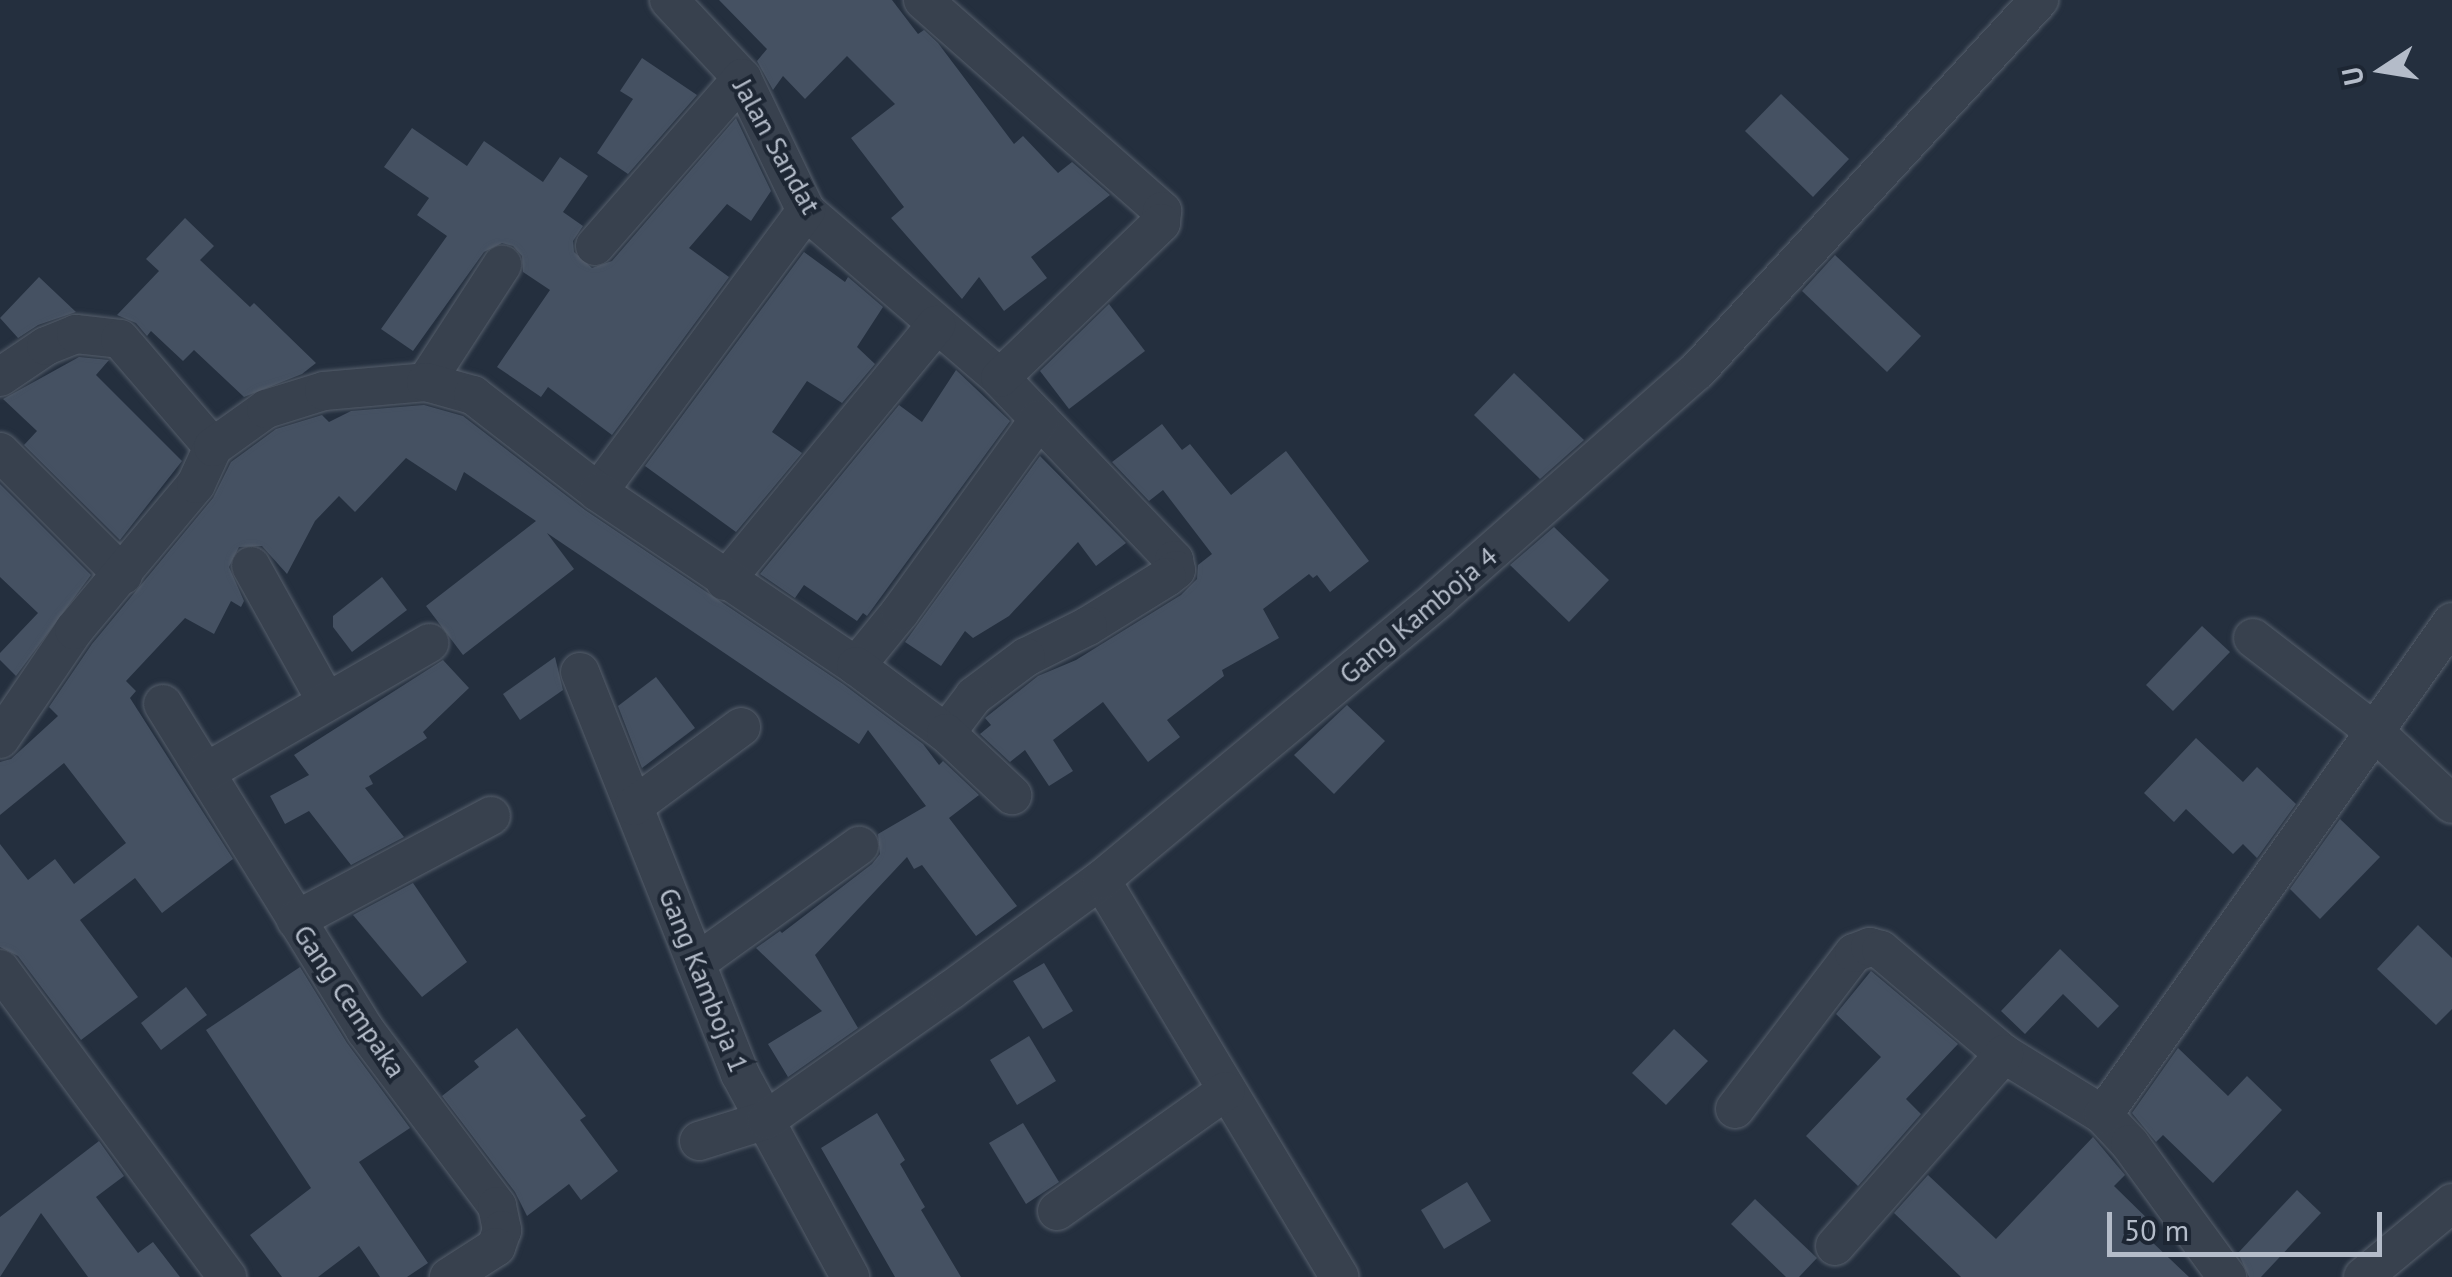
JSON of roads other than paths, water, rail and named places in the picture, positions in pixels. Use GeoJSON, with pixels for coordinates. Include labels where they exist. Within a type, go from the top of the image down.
{"type":"FeatureCollection","features":[{"type":"Feature","properties":{"kind":"street","name":"Jalan Sandat"},"geometry":{"type":"LineString","coordinates":[[668,0],[742,78],[806,211],[1000,378],[1174,560],[1176,570],[1088,626],[1026,657],[974,696],[946,733]]}},
{"type":"Feature","properties":{"kind":"street"},"geometry":{"type":"LineString","coordinates":[[924,0],[1162,211],[1160,223],[1000,378]]}},
{"type":"Feature","properties":{"kind":"street","name":"Gang Kamboja 4"},"geometry":{"type":"LineString","coordinates":[[699,1140],[766,1120],[1101,880],[1438,600],[1697,371],[2039,0]]}},
{"type":"Feature","properties":{"kind":"street"},"geometry":{"type":"LineString","coordinates":[[595,246],[742,78]]}},
{"type":"Feature","properties":{"kind":"street"},"geometry":{"type":"LineString","coordinates":[[598,492],[806,211]]}},
{"type":"Feature","properties":{"kind":"street"},"geometry":{"type":"LineString","coordinates":[[426,382],[502,265]]}},
{"type":"Feature","properties":{"kind":"street"},"geometry":{"type":"LineString","coordinates":[[725,581],[936,325]]}},
{"type":"Feature","properties":{"kind":"street"},"geometry":{"type":"LineString","coordinates":[[0,377],[46,346],[76,334],[120,339],[214,446]]}},
{"type":"Feature","properties":{"kind":"street"},"geometry":{"type":"LineString","coordinates":[[0,739],[74,630],[196,484],[214,446],[266,409],[324,392],[426,382],[473,395],[598,492],[856,666],[946,733],[1012,796]]}},
{"type":"Feature","properties":{"kind":"street"},"geometry":{"type":"LineString","coordinates":[[856,666],[900,612],[1039,419]]}},
{"type":"Feature","properties":{"kind":"street"},"geometry":{"type":"LineString","coordinates":[[0,452],[123,576]]}},
{"type":"Feature","properties":{"kind":"street"},"geometry":{"type":"LineString","coordinates":[[251,566],[326,701]]}},
{"type":"Feature","properties":{"kind":"street"},"geometry":{"type":"LineString","coordinates":[[2103,1115],[2452,622]]}},
{"type":"Feature","properties":{"kind":"street"},"geometry":{"type":"LineString","coordinates":[[2254,638],[2375,732],[2452,804]]}},
{"type":"Feature","properties":{"kind":"street"},"geometry":{"type":"LineString","coordinates":[[206,772],[428,643]]}},
{"type":"Feature","properties":{"kind":"street","name":"Gang Kamboja 1"},"geometry":{"type":"LineString","coordinates":[[580,672],[740,1074],[850,1277]]}},
{"type":"Feature","properties":{"kind":"street","name":"Gang Cempaka"},"geometry":{"type":"LineString","coordinates":[[163,704],[366,1030],[497,1206],[502,1230],[496,1247],[448,1277]]}},
{"type":"Feature","properties":{"kind":"street"},"geometry":{"type":"LineString","coordinates":[[634,806],[740,727]]}},
{"type":"Feature","properties":{"kind":"street"},"geometry":{"type":"LineString","coordinates":[[296,920],[491,816]]}},
{"type":"Feature","properties":{"kind":"street"},"geometry":{"type":"LineString","coordinates":[[696,963],[859,846]]}},
{"type":"Feature","properties":{"kind":"street"},"geometry":{"type":"LineString","coordinates":[[1101,880],[1340,1277]]}},
{"type":"Feature","properties":{"kind":"street"},"geometry":{"type":"LineString","coordinates":[[1735,1109],[1854,953],[1870,947],[1881,950],[2004,1054],[2103,1115],[2130,1144],[2227,1277]]}},
{"type":"Feature","properties":{"kind":"street"},"geometry":{"type":"LineString","coordinates":[[0,969],[228,1277]]}},
{"type":"Feature","properties":{"kind":"street"},"geometry":{"type":"LineString","coordinates":[[1835,1246],[2004,1054]]}},
{"type":"Feature","properties":{"kind":"street"},"geometry":{"type":"LineString","coordinates":[[1057,1212],[1226,1091]]}},
{"type":"Feature","properties":{"kind":"street"},"geometry":{"type":"LineString","coordinates":[[2363,1277],[2452,1203]]}}]}
